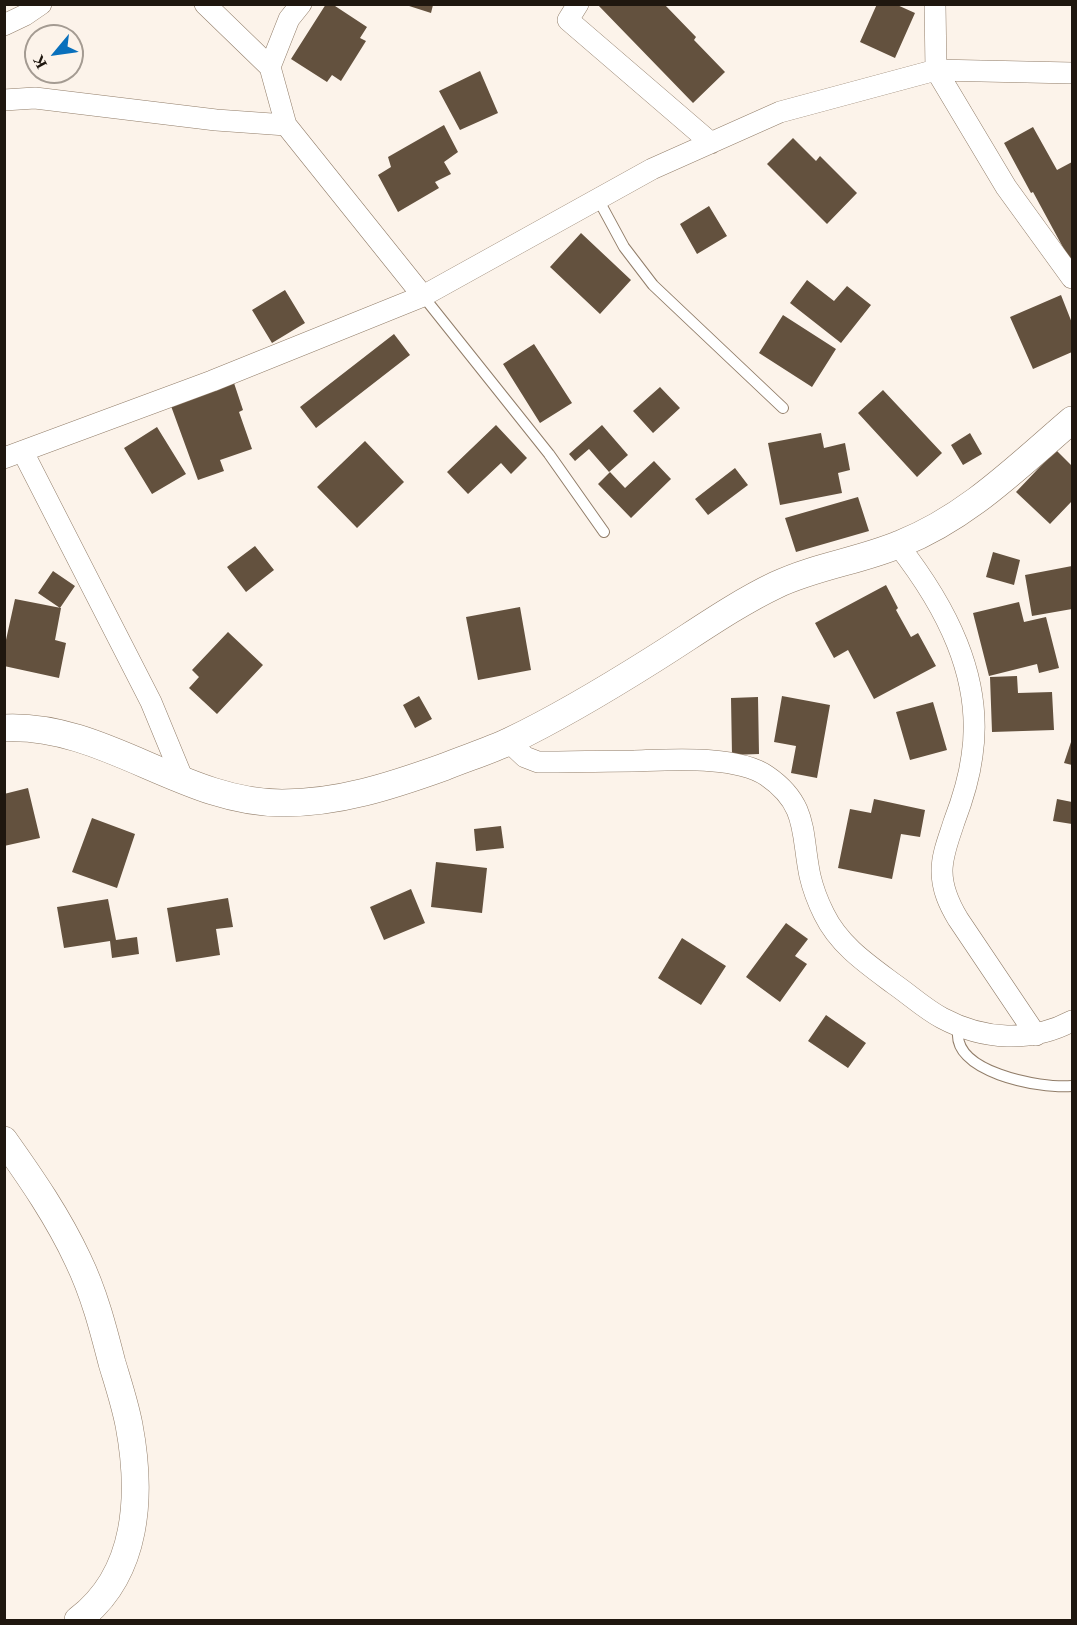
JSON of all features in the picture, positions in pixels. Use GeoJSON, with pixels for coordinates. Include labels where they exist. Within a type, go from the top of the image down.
{"type":"FeatureCollection","features":[{"type":"Feature","properties":{"kind":"street"},"geometry":{"type":"LineString","coordinates":[[4,25],[26,15],[41,4]]}},
{"type":"Feature","properties":{"kind":"street"},"geometry":{"type":"LineString","coordinates":[[205,4],[270,67],[286,125],[423,296]]}},
{"type":"Feature","properties":{"kind":"street"},"geometry":{"type":"LineString","coordinates":[[270,67],[289,19],[301,4]]}},
{"type":"Feature","properties":{"kind":"street"},"geometry":{"type":"LineString","coordinates":[[578,4],[568,20],[711,143]]}},
{"type":"Feature","properties":{"kind":"street"},"geometry":{"type":"LineString","coordinates":[[934,4],[936,70],[1006,187],[1072,278]]}},
{"type":"Feature","properties":{"kind":"street"},"geometry":{"type":"LineString","coordinates":[[184,783],[151,702],[14,455],[212,381],[423,296],[652,169],[780,112],[936,70],[1072,73]]}},
{"type":"Feature","properties":{"kind":"street"},"geometry":{"type":"LineString","coordinates":[[4,100],[35,98],[216,120],[286,125]]}},
{"type":"Feature","properties":{"kind":"street"},"geometry":{"type":"LineString","coordinates":[[4,728],[37,728],[67,734],[160,770],[184,783],[226,796],[252,801],[282,803],[314,801],[350,796],[395,785],[509,742],[594,697],[777,584],[898,545],[934,529],[966,510],[996,487],[1072,420]]}},
{"type":"Feature","properties":{"kind":"street"},"geometry":{"type":"LineString","coordinates":[[898,545],[921,574],[940,606],[960,652],[971,690],[975,728],[973,755],[968,780],[943,856],[944,886],[949,903],[958,919],[1036,1035]]}},
{"type":"Feature","properties":{"kind":"street"},"geometry":{"type":"LineString","coordinates":[[509,742],[525,757],[538,762],[678,760],[729,762],[751,767],[782,788],[794,804],[804,824],[813,891],[824,916],[839,938],[860,960],[940,1017],[959,1027],[999,1036],[1036,1035],[1072,1021]]}},
{"type":"Feature","properties":{"kind":"street"},"geometry":{"type":"LineString","coordinates":[[4,1140],[58,1220],[79,1261],[97,1306],[129,1424],[136,1504],[131,1538],[119,1568],[106,1591],[78,1620]]}},
{"type":"Feature","properties":{"kind":"lane"},"geometry":{"type":"LineString","coordinates":[[598,199],[624,247],[653,285],[783,408]]}},
{"type":"Feature","properties":{"kind":"lane"},"geometry":{"type":"LineString","coordinates":[[423,296],[549,454],[604,532]]}},
{"type":"Feature","properties":{"kind":"lane"},"geometry":{"type":"LineString","coordinates":[[959,1027],[960,1048],[966,1055],[983,1066],[1023,1082],[1044,1086],[1072,1086]]}},
{"type":"Feature","properties":{"kind":"building"},"geometry":{"type":"Polygon","coordinates":[[[326,4],[332,4],[367,27],[360,38],[366,41],[341,81],[332,75],[327,82],[291,59],[326,4]]]}},
{"type":"Feature","properties":{"kind":"building"},"geometry":{"type":"Polygon","coordinates":[[[597,4],[664,4],[725,72],[693,103],[597,4]]]}},
{"type":"Feature","properties":{"kind":"building"},"geometry":{"type":"Polygon","coordinates":[[[877,4],[895,4],[915,13],[895,58],[860,42],[877,4]]]}},
{"type":"Feature","properties":{"kind":"building"},"geometry":{"type":"Polygon","coordinates":[[[406,5],[433,5],[431,13],[406,5]]]}},
{"type":"Feature","properties":{"kind":"building"},"geometry":{"type":"Polygon","coordinates":[[[480,71],[498,113],[460,130],[439,91],[480,71]]]}},
{"type":"Feature","properties":{"kind":"building"},"geometry":{"type":"Polygon","coordinates":[[[444,125],[458,152],[444,162],[451,174],[435,182],[439,188],[398,212],[378,175],[391,167],[388,157],[444,125]]]}},
{"type":"Feature","properties":{"kind":"building"},"geometry":{"type":"Polygon","coordinates":[[[1033,127],[1057,170],[1072,162],[1072,264],[1004,143],[1033,127]]]}},
{"type":"Feature","properties":{"kind":"building"},"geometry":{"type":"Polygon","coordinates":[[[793,138],[816,161],[820,156],[857,193],[827,224],[767,164],[793,138]]]}},
{"type":"Feature","properties":{"kind":"building"},"geometry":{"type":"Polygon","coordinates":[[[709,206],[727,236],[697,254],[680,224],[709,206]]]}},
{"type":"Feature","properties":{"kind":"building"},"geometry":{"type":"Polygon","coordinates":[[[581,233],[631,280],[600,314],[550,267],[581,233]]]}},
{"type":"Feature","properties":{"kind":"building"},"geometry":{"type":"Polygon","coordinates":[[[807,280],[834,301],[847,286],[871,305],[841,343],[790,303],[807,280]]]}},
{"type":"Feature","properties":{"kind":"building"},"geometry":{"type":"Polygon","coordinates":[[[285,290],[305,323],[272,343],[252,310],[285,290]]]}},
{"type":"Feature","properties":{"kind":"building"},"geometry":{"type":"Polygon","coordinates":[[[1061,295],[1072,323],[1072,352],[1033,369],[1010,317],[1061,295]]]}},
{"type":"Feature","properties":{"kind":"building"},"geometry":{"type":"Polygon","coordinates":[[[783,315],[836,349],[812,387],[759,353],[783,315]]]}},
{"type":"Feature","properties":{"kind":"building"},"geometry":{"type":"Polygon","coordinates":[[[394,334],[410,355],[316,428],[300,407],[394,334]]]}},
{"type":"Feature","properties":{"kind":"building"},"geometry":{"type":"Polygon","coordinates":[[[534,344],[572,403],[540,423],[503,364],[534,344]]]}},
{"type":"Feature","properties":{"kind":"building"},"geometry":{"type":"Polygon","coordinates":[[[234,383],[243,410],[239,412],[252,449],[220,460],[224,471],[198,480],[171,406],[234,383]]]}},
{"type":"Feature","properties":{"kind":"building"},"geometry":{"type":"Polygon","coordinates":[[[660,387],[680,408],[653,433],[633,411],[660,387]]]}},
{"type":"Feature","properties":{"kind":"building"},"geometry":{"type":"Polygon","coordinates":[[[883,390],[942,453],[917,477],[858,413],[883,390]]]}},
{"type":"Feature","properties":{"kind":"building"},"geometry":{"type":"Polygon","coordinates":[[[496,425],[527,458],[511,474],[501,463],[468,494],[447,472],[496,425]]]}},
{"type":"Feature","properties":{"kind":"building"},"geometry":{"type":"Polygon","coordinates":[[[602,425],[628,455],[609,472],[589,449],[575,461],[569,454],[602,425]]]}},
{"type":"Feature","properties":{"kind":"building"},"geometry":{"type":"Polygon","coordinates":[[[157,427],[186,474],[152,494],[124,448],[157,427]]]}},
{"type":"Feature","properties":{"kind":"building"},"geometry":{"type":"Polygon","coordinates":[[[821,433],[824,448],[845,443],[850,470],[838,473],[842,493],[780,505],[768,443],[821,433]]]}},
{"type":"Feature","properties":{"kind":"building"},"geometry":{"type":"Polygon","coordinates":[[[970,433],[982,454],[963,465],[951,445],[970,433]]]}},
{"type":"Feature","properties":{"kind":"building"},"geometry":{"type":"Polygon","coordinates":[[[365,441],[404,482],[357,528],[317,487],[365,441]]]}},
{"type":"Feature","properties":{"kind":"building"},"geometry":{"type":"Polygon","coordinates":[[[1056,450],[1072,466],[1072,501],[1050,524],[1016,492],[1056,450]]]}},
{"type":"Feature","properties":{"kind":"building"},"geometry":{"type":"Polygon","coordinates":[[[654,461],[671,479],[631,518],[598,484],[610,472],[625,488],[654,461]]]}},
{"type":"Feature","properties":{"kind":"building"},"geometry":{"type":"Polygon","coordinates":[[[735,468],[748,485],[708,515],[695,499],[735,468]]]}},
{"type":"Feature","properties":{"kind":"building"},"geometry":{"type":"Polygon","coordinates":[[[858,497],[869,531],[796,552],[785,518],[858,497]]]}},
{"type":"Feature","properties":{"kind":"building"},"geometry":{"type":"Polygon","coordinates":[[[255,546],[274,570],[246,592],[227,567],[255,546]]]}},
{"type":"Feature","properties":{"kind":"building"},"geometry":{"type":"Polygon","coordinates":[[[993,552],[1020,560],[1014,585],[986,577],[993,552]]]}},
{"type":"Feature","properties":{"kind":"building"},"geometry":{"type":"Polygon","coordinates":[[[1072,566],[1072,609],[1032,616],[1025,575],[1072,566]]]}},
{"type":"Feature","properties":{"kind":"building"},"geometry":{"type":"Polygon","coordinates":[[[53,571],[75,586],[60,608],[38,593],[53,571]]]}},
{"type":"Feature","properties":{"kind":"building"},"geometry":{"type":"Polygon","coordinates":[[[886,585],[898,608],[896,610],[911,637],[918,633],[936,666],[874,699],[848,650],[834,658],[815,623],[886,585]]]}},
{"type":"Feature","properties":{"kind":"building"},"geometry":{"type":"Polygon","coordinates":[[[15,599],[61,608],[55,640],[66,643],[59,678],[4,666],[4,649],[15,599]]]}},
{"type":"Feature","properties":{"kind":"building"},"geometry":{"type":"Polygon","coordinates":[[[1019,602],[1024,622],[1046,617],[1059,668],[1039,673],[1037,664],[989,676],[973,613],[1019,602]]]}},
{"type":"Feature","properties":{"kind":"building"},"geometry":{"type":"Polygon","coordinates":[[[520,607],[531,670],[478,680],[466,617],[520,607]]]}},
{"type":"Feature","properties":{"kind":"building"},"geometry":{"type":"Polygon","coordinates":[[[228,632],[263,665],[217,714],[189,688],[199,677],[192,670],[228,632]]]}},
{"type":"Feature","properties":{"kind":"building"},"geometry":{"type":"Polygon","coordinates":[[[1017,676],[1018,693],[1052,692],[1054,730],[992,732],[990,677],[1017,676]]]}},
{"type":"Feature","properties":{"kind":"building"},"geometry":{"type":"Polygon","coordinates":[[[419,696],[432,719],[415,728],[403,705],[419,696]]]}},
{"type":"Feature","properties":{"kind":"building"},"geometry":{"type":"Polygon","coordinates":[[[782,696],[830,705],[817,778],[791,773],[796,746],[774,742],[782,696]]]}},
{"type":"Feature","properties":{"kind":"building"},"geometry":{"type":"Polygon","coordinates":[[[758,697],[759,754],[732,755],[731,698],[758,697]]]}},
{"type":"Feature","properties":{"kind":"building"},"geometry":{"type":"Polygon","coordinates":[[[933,702],[947,750],[910,760],[896,712],[933,702]]]}},
{"type":"Feature","properties":{"kind":"building"},"geometry":{"type":"Polygon","coordinates":[[[1072,739],[1072,765],[1064,763],[1072,739]]]}},
{"type":"Feature","properties":{"kind":"building"},"geometry":{"type":"Polygon","coordinates":[[[28,788],[40,838],[4,846],[4,794],[28,788]]]}},
{"type":"Feature","properties":{"kind":"building"},"geometry":{"type":"Polygon","coordinates":[[[874,799],[925,810],[920,837],[901,834],[892,879],[838,868],[850,809],[871,813],[874,799]]]}},
{"type":"Feature","properties":{"kind":"building"},"geometry":{"type":"Polygon","coordinates":[[[1057,799],[1072,802],[1072,824],[1053,821],[1057,799]]]}},
{"type":"Feature","properties":{"kind":"building"},"geometry":{"type":"Polygon","coordinates":[[[92,818],[135,834],[117,888],[72,872],[92,818]]]}},
{"type":"Feature","properties":{"kind":"building"},"geometry":{"type":"Polygon","coordinates":[[[501,826],[504,848],[476,851],[474,829],[501,826]]]}},
{"type":"Feature","properties":{"kind":"building"},"geometry":{"type":"Polygon","coordinates":[[[436,862],[487,868],[482,913],[431,907],[436,862]]]}},
{"type":"Feature","properties":{"kind":"building"},"geometry":{"type":"Polygon","coordinates":[[[411,889],[425,923],[384,940],[370,907],[411,889]]]}},
{"type":"Feature","properties":{"kind":"building"},"geometry":{"type":"Polygon","coordinates":[[[228,898],[233,927],[216,929],[220,955],[176,962],[167,908],[228,898]]]}},
{"type":"Feature","properties":{"kind":"building"},"geometry":{"type":"Polygon","coordinates":[[[108,899],[116,940],[137,937],[139,954],[112,958],[110,941],[64,948],[57,907],[108,899]]]}},
{"type":"Feature","properties":{"kind":"building"},"geometry":{"type":"Polygon","coordinates":[[[786,923],[808,939],[795,956],[807,964],[780,1002],[746,977],[786,923]]]}},
{"type":"Feature","properties":{"kind":"building"},"geometry":{"type":"Polygon","coordinates":[[[682,938],[726,966],[701,1005],[658,978],[682,938]]]}},
{"type":"Feature","properties":{"kind":"building"},"geometry":{"type":"Polygon","coordinates":[[[826,1015],[866,1043],[848,1068],[808,1041],[826,1015]]]}}]}
